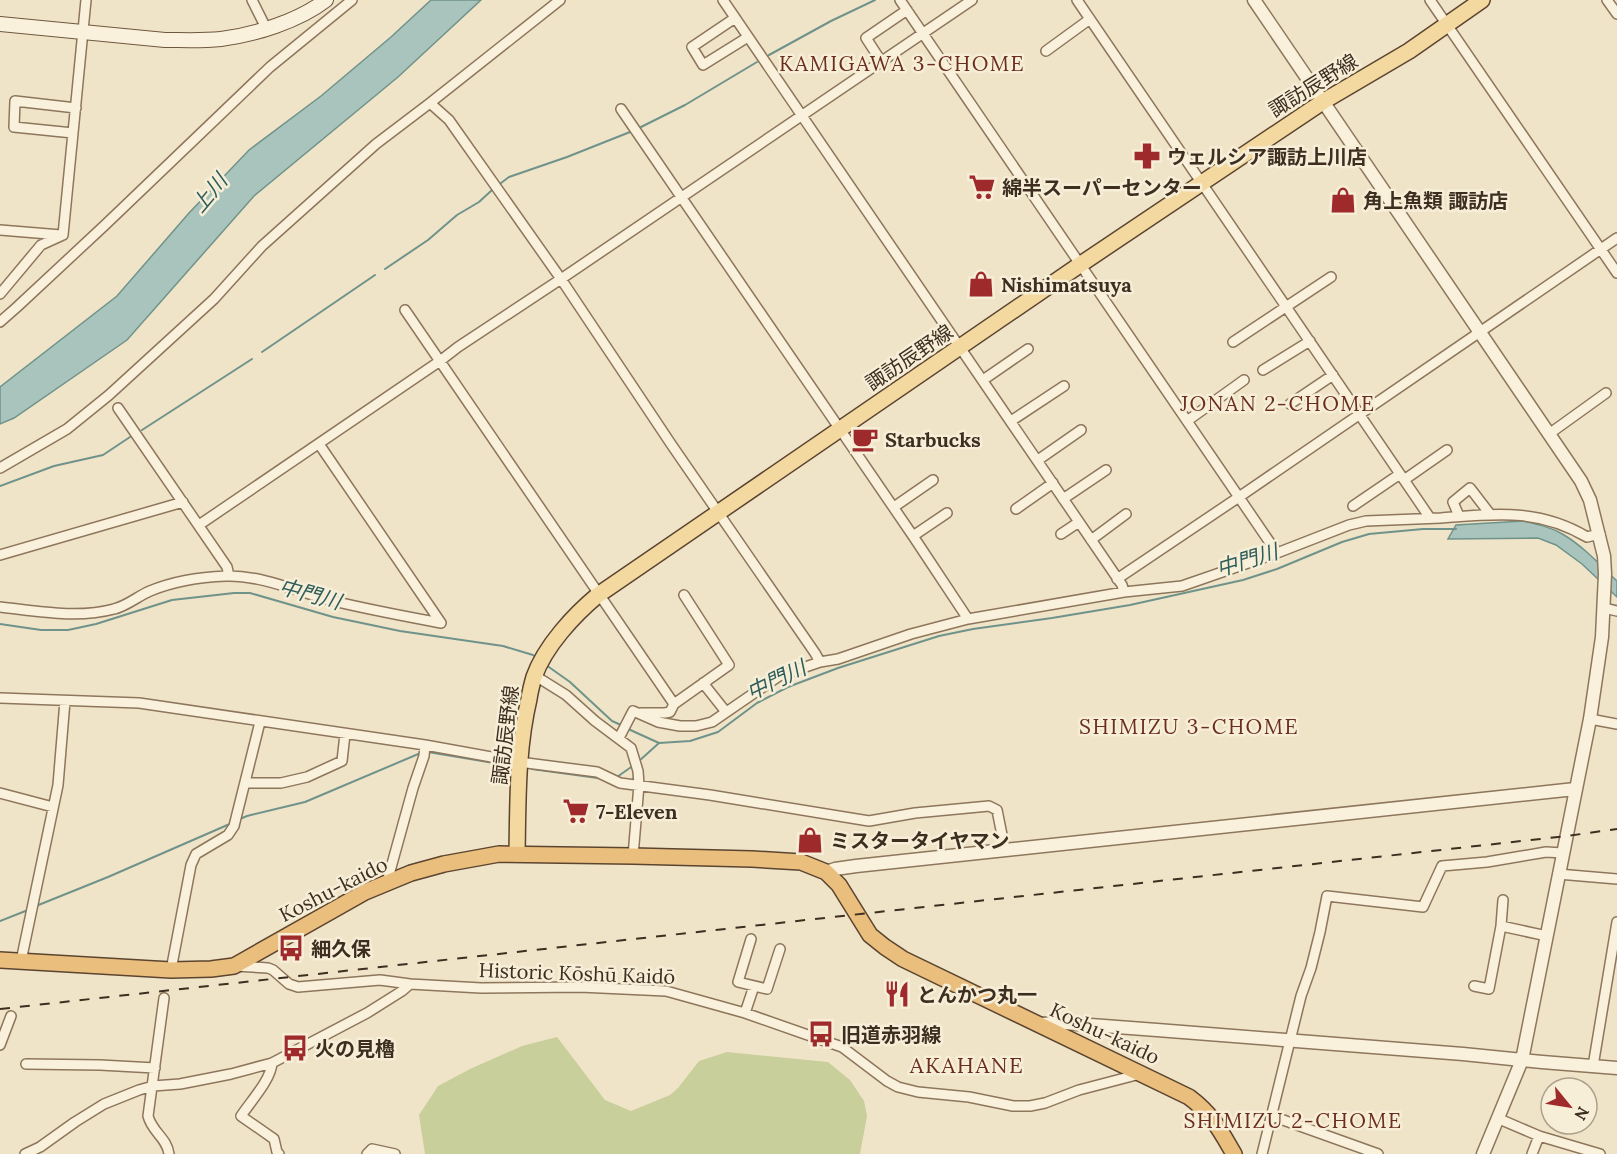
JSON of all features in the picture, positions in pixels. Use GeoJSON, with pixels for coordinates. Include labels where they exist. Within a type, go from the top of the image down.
{"type":"FeatureCollection","features":[{"type":"Feature","properties":{"kind":"highway","name":"Koshu-kaido"},"geometry":{"type":"LineString","coordinates":[[0,960],[171,970],[234,966],[365,892],[387,882],[444,864],[499,854],[801,862],[826,872],[839,885],[870,935],[885,947],[903,959],[1189,1097],[1214,1120],[1234,1154]]}},
{"type":"Feature","properties":{"kind":"main road"},"geometry":{"type":"LineString","coordinates":[[0,24],[137,38],[192,41],[232,37],[266,28],[297,16],[326,0]]}},
{"type":"Feature","properties":{"kind":"main road","name":"諏訪辰野線"},"geometry":{"type":"LineString","coordinates":[[517,854],[519,762],[524,720],[535,674],[563,628],[585,606],[1081,264],[1324,101],[1409,51],[1482,0]]}},
{"type":"Feature","properties":{"kind":"street"},"geometry":{"type":"LineString","coordinates":[[63,235],[86,0]]}},
{"type":"Feature","properties":{"kind":"street"},"geometry":{"type":"LineString","coordinates":[[252,0],[266,28]]}},
{"type":"Feature","properties":{"kind":"street"},"geometry":{"type":"LineString","coordinates":[[0,322],[40,287],[270,67],[352,0]]}},
{"type":"Feature","properties":{"kind":"street"},"geometry":{"type":"LineString","coordinates":[[1,467],[67,429],[110,395],[214,299],[262,246],[376,144],[560,0]]}},
{"type":"Feature","properties":{"kind":"street"},"geometry":{"type":"LineString","coordinates":[[723,0],[1038,460],[1122,585],[1124,592]]}},
{"type":"Feature","properties":{"kind":"street"},"geometry":{"type":"LineString","coordinates":[[900,0],[1277,553]]}},
{"type":"Feature","properties":{"kind":"street"},"geometry":{"type":"LineString","coordinates":[[199,525],[972,0]]}},
{"type":"Feature","properties":{"kind":"street"},"geometry":{"type":"LineString","coordinates":[[1077,0],[1430,518]]}},
{"type":"Feature","properties":{"kind":"street"},"geometry":{"type":"LineString","coordinates":[[1254,0],[1581,481],[1590,500],[1604,556],[1611,574],[1604,608],[1590,719],[1522,1060],[1483,1154]]}},
{"type":"Feature","properties":{"kind":"street"},"geometry":{"type":"LineString","coordinates":[[1430,0],[1617,273]]}},
{"type":"Feature","properties":{"kind":"street"},"geometry":{"type":"LineString","coordinates":[[1607,0],[1617,14]]}},
{"type":"Feature","properties":{"kind":"street"},"geometry":{"type":"LineString","coordinates":[[881,61],[867,38],[907,10]]}},
{"type":"Feature","properties":{"kind":"street"},"geometry":{"type":"LineString","coordinates":[[735,18],[692,47],[703,66],[748,37]]}},
{"type":"Feature","properties":{"kind":"street"},"geometry":{"type":"LineString","coordinates":[[1046,51],[1090,19]]}},
{"type":"Feature","properties":{"kind":"street"},"geometry":{"type":"LineString","coordinates":[[73,133],[14,127],[15,101],[76,108]]}},
{"type":"Feature","properties":{"kind":"street"},"geometry":{"type":"LineString","coordinates":[[430,103],[449,120],[561,279],[820,662]]}},
{"type":"Feature","properties":{"kind":"street"},"geometry":{"type":"LineString","coordinates":[[621,109],[894,507],[968,619]]}},
{"type":"Feature","properties":{"kind":"street"},"geometry":{"type":"LineString","coordinates":[[0,230],[63,235]]}},
{"type":"Feature","properties":{"kind":"street"},"geometry":{"type":"LineString","coordinates":[[0,294],[41,245],[63,235]]}},
{"type":"Feature","properties":{"kind":"street"},"geometry":{"type":"LineString","coordinates":[[1117,579],[1617,238]]}},
{"type":"Feature","properties":{"kind":"street"},"geometry":{"type":"LineString","coordinates":[[1233,342],[1331,277]]}},
{"type":"Feature","properties":{"kind":"street"},"geometry":{"type":"LineString","coordinates":[[405,310],[674,704]]}},
{"type":"Feature","properties":{"kind":"street"},"geometry":{"type":"LineString","coordinates":[[1263,370],[1310,341]]}},
{"type":"Feature","properties":{"kind":"street"},"geometry":{"type":"LineString","coordinates":[[983,380],[1028,349]]}},
{"type":"Feature","properties":{"kind":"street"},"geometry":{"type":"LineString","coordinates":[[1290,404],[1333,375]]}},
{"type":"Feature","properties":{"kind":"street"},"geometry":{"type":"LineString","coordinates":[[1187,421],[1244,380]]}},
{"type":"Feature","properties":{"kind":"street"},"geometry":{"type":"LineString","coordinates":[[1011,421],[1064,386]]}},
{"type":"Feature","properties":{"kind":"street"},"geometry":{"type":"LineString","coordinates":[[1549,434],[1606,393]]}},
{"type":"Feature","properties":{"kind":"street"},"geometry":{"type":"LineString","coordinates":[[118,408],[227,567],[230,576]]}},
{"type":"Feature","properties":{"kind":"street"},"geometry":{"type":"LineString","coordinates":[[1038,460],[1081,430]]}},
{"type":"Feature","properties":{"kind":"street"},"geometry":{"type":"LineString","coordinates":[[0,607],[75,614],[94,613],[116,609],[149,591],[173,583],[230,576],[259,580],[328,600],[441,623],[320,444]]}},
{"type":"Feature","properties":{"kind":"street"},"geometry":{"type":"LineString","coordinates":[[1353,506],[1447,450]]}},
{"type":"Feature","properties":{"kind":"street"},"geometry":{"type":"LineString","coordinates":[[1064,499],[1106,470]]}},
{"type":"Feature","properties":{"kind":"street"},"geometry":{"type":"LineString","coordinates":[[894,507],[933,480]]}},
{"type":"Feature","properties":{"kind":"street"},"geometry":{"type":"LineString","coordinates":[[1016,509],[1053,483]]}},
{"type":"Feature","properties":{"kind":"street"},"geometry":{"type":"LineString","coordinates":[[1459,516],[1453,502],[1470,488],[1490,514]]}},
{"type":"Feature","properties":{"kind":"street"},"geometry":{"type":"LineString","coordinates":[[0,555],[183,502]]}},
{"type":"Feature","properties":{"kind":"street"},"geometry":{"type":"LineString","coordinates":[[913,536],[947,513]]}},
{"type":"Feature","properties":{"kind":"street"},"geometry":{"type":"LineString","coordinates":[[1091,540],[1126,514]]}},
{"type":"Feature","properties":{"kind":"street"},"geometry":{"type":"LineString","coordinates":[[635,715],[680,726],[696,726],[712,722],[778,676],[820,662],[838,659],[911,634],[968,619],[1124,592],[1182,586],[1366,520],[1512,514],[1555,521],[1587,537],[1600,534]]}},
{"type":"Feature","properties":{"kind":"street"},"geometry":{"type":"LineString","coordinates":[[1061,534],[1079,522]]}},
{"type":"Feature","properties":{"kind":"street"},"geometry":{"type":"LineString","coordinates":[[619,737],[635,715],[670,712],[674,704],[729,665],[684,595]]}},
{"type":"Feature","properties":{"kind":"street"},"geometry":{"type":"LineString","coordinates":[[1604,608],[1617,610]]}},
{"type":"Feature","properties":{"kind":"street"},"geometry":{"type":"LineString","coordinates":[[535,674],[566,695],[595,721],[631,748],[638,769],[639,784],[633,856]]}},
{"type":"Feature","properties":{"kind":"street"},"geometry":{"type":"LineString","coordinates":[[703,683],[726,712]]}},
{"type":"Feature","properties":{"kind":"street"},"geometry":{"type":"LineString","coordinates":[[0,698],[139,703],[345,734],[424,750],[597,772],[620,783],[639,784],[869,821],[915,813],[989,806],[997,810],[1005,850]]}},
{"type":"Feature","properties":{"kind":"street"},"geometry":{"type":"LineString","coordinates":[[21,961],[58,785],[65,701]]}},
{"type":"Feature","properties":{"kind":"street"},"geometry":{"type":"LineString","coordinates":[[1590,719],[1617,724]]}},
{"type":"Feature","properties":{"kind":"street"},"geometry":{"type":"LineString","coordinates":[[171,970],[191,865],[196,854],[228,835],[234,826],[260,722]]}},
{"type":"Feature","properties":{"kind":"street"},"geometry":{"type":"LineString","coordinates":[[245,783],[281,783],[307,777],[342,761],[345,734]]}},
{"type":"Feature","properties":{"kind":"street"},"geometry":{"type":"LineString","coordinates":[[387,882],[424,750]]}},
{"type":"Feature","properties":{"kind":"street"},"geometry":{"type":"LineString","coordinates":[[826,872],[856,866],[1575,789]]}},
{"type":"Feature","properties":{"kind":"street"},"geometry":{"type":"LineString","coordinates":[[0,793],[53,807]]}},
{"type":"Feature","properties":{"kind":"street"},"geometry":{"type":"LineString","coordinates":[[1263,1154],[1328,896],[1423,907],[1442,866],[1486,862],[1546,852],[1563,853]]}},
{"type":"Feature","properties":{"kind":"street"},"geometry":{"type":"LineString","coordinates":[[1558,874],[1617,879]]}},
{"type":"Feature","properties":{"kind":"street"},"geometry":{"type":"LineString","coordinates":[[1474,986],[1489,989],[1501,926],[1503,900]]}},
{"type":"Feature","properties":{"kind":"street"},"geometry":{"type":"LineString","coordinates":[[1593,1066],[1617,922]]}},
{"type":"Feature","properties":{"kind":"street"},"geometry":{"type":"LineString","coordinates":[[1501,926],[1547,936]]}},
{"type":"Feature","properties":{"kind":"street"},"geometry":{"type":"LineString","coordinates":[[751,939],[738,982],[767,989],[780,949]]}},
{"type":"Feature","properties":{"kind":"street","name":"Historic Kōshū Kaidō"},"geometry":{"type":"LineString","coordinates":[[234,966],[268,968],[298,987],[380,980],[481,988],[580,987],[666,991],[745,1013],[842,1047],[897,1087],[1013,1106],[1045,1103],[1079,1090],[1140,1074]]}},
{"type":"Feature","properties":{"kind":"street"},"geometry":{"type":"LineString","coordinates":[[25,1154],[40,1148],[104,1104],[139,1090],[231,1074],[272,1063],[367,1013],[402,992],[410,984]]}},
{"type":"Feature","properties":{"kind":"street"},"geometry":{"type":"LineString","coordinates":[[745,1013],[754,986]]}},
{"type":"Feature","properties":{"kind":"street"},"geometry":{"type":"LineString","coordinates":[[164,998],[148,1116],[150,1123],[166,1142],[168,1154]]}},
{"type":"Feature","properties":{"kind":"street"},"geometry":{"type":"LineString","coordinates":[[0,1045],[10,1016]]}},
{"type":"Feature","properties":{"kind":"street"},"geometry":{"type":"LineString","coordinates":[[1036,1024],[1064,1023],[1134,1028],[1617,1068]]}},
{"type":"Feature","properties":{"kind":"street"},"geometry":{"type":"LineString","coordinates":[[272,1063],[272,1068],[264,1082],[241,1116],[274,1139],[279,1154]]}},
{"type":"Feature","properties":{"kind":"street"},"geometry":{"type":"LineString","coordinates":[[26,1065],[155,1068]]}},
{"type":"Feature","properties":{"kind":"street"},"geometry":{"type":"LineString","coordinates":[[1272,1116],[1378,1154]]}},
{"type":"Feature","properties":{"kind":"street"},"geometry":{"type":"LineString","coordinates":[[1497,1118],[1539,1136],[1600,1154]]}},
{"type":"Feature","properties":{"kind":"street"},"geometry":{"type":"LineString","coordinates":[[1532,1154],[1539,1136]]}},
{"type":"Feature","properties":{"kind":"street"},"geometry":{"type":"LineString","coordinates":[[367,1154],[372,1149],[395,1154]]}},
{"type":"Feature","properties":{"kind":"green space"},"geometry":{"type":"Polygon","coordinates":[[[557,1037],[605,1100],[631,1111],[670,1095],[699,1061],[727,1052],[828,1062],[850,1080],[864,1101],[867,1116],[860,1154],[425,1154],[419,1115],[438,1086],[522,1046],[557,1037]]]}},
{"type":"Feature","properties":{"kind":"water","name":"上川"},"geometry":{"type":"Polygon","coordinates":[[[431,0],[481,0],[398,77],[254,196],[127,340],[14,418],[0,424],[0,387],[117,296],[189,213],[249,150],[321,96],[431,0]]]}},
{"type":"Feature","properties":{"kind":"water"},"geometry":{"type":"Polygon","coordinates":[[[1523,521],[1554,530],[1578,545],[1617,581],[1617,597],[1582,564],[1556,545],[1538,538],[1448,539],[1456,525],[1523,521]]]}},
{"type":"Feature","properties":{"kind":"waterway"},"geometry":{"type":"LineString","coordinates":[[769,55],[875,0]]}},
{"type":"Feature","properties":{"kind":"waterway"},"geometry":{"type":"LineString","coordinates":[[641,127],[685,105],[757,62]]}},
{"type":"Feature","properties":{"kind":"waterway"},"geometry":{"type":"LineString","coordinates":[[501,183],[509,177],[630,132]]}},
{"type":"Feature","properties":{"kind":"waterway"},"geometry":{"type":"LineString","coordinates":[[385,269],[428,240],[457,215],[479,202],[492,190]]}},
{"type":"Feature","properties":{"kind":"waterway"},"geometry":{"type":"LineString","coordinates":[[262,352],[375,275]]}},
{"type":"Feature","properties":{"kind":"waterway"},"geometry":{"type":"LineString","coordinates":[[142,430],[252,359]]}},
{"type":"Feature","properties":{"kind":"waterway"},"geometry":{"type":"LineString","coordinates":[[0,486],[54,466],[103,455],[130,437]]}},
{"type":"Feature","properties":{"kind":"waterway","name":"中門川"},"geometry":{"type":"LineString","coordinates":[[626,728],[659,743],[690,741],[718,732],[757,703],[788,687],[838,668],[939,636],[1130,605],[1243,580],[1369,534],[1423,529],[1456,529]]}},
{"type":"Feature","properties":{"kind":"waterway","name":"中門川"},"geometry":{"type":"LineString","coordinates":[[0,624],[41,630],[68,630],[96,624],[172,600],[250,593],[333,617],[400,631],[503,646],[537,658]]}},
{"type":"Feature","properties":{"kind":"waterway","name":"中門川"},"geometry":{"type":"LineString","coordinates":[[546,665],[570,682],[612,721],[621,725]]}},
{"type":"Feature","properties":{"kind":"waterway"},"geometry":{"type":"LineString","coordinates":[[639,761],[659,743]]}},
{"type":"Feature","properties":{"kind":"waterway"},"geometry":{"type":"LineString","coordinates":[[240,819],[305,802],[423,752]]}},
{"type":"Feature","properties":{"kind":"waterway"},"geometry":{"type":"LineString","coordinates":[[428,752],[506,765]]}},
{"type":"Feature","properties":{"kind":"waterway"},"geometry":{"type":"LineString","coordinates":[[617,777],[634,765]]}},
{"type":"Feature","properties":{"kind":"waterway"},"geometry":{"type":"LineString","coordinates":[[532,769],[605,779]]}},
{"type":"Feature","properties":{"kind":"waterway"},"geometry":{"type":"LineString","coordinates":[[36,906],[232,823]]}},
{"type":"Feature","properties":{"kind":"waterway"},"geometry":{"type":"LineString","coordinates":[[0,921],[28,910]]}},
{"type":"Feature","properties":{"kind":"railway"},"geometry":{"type":"LineString","coordinates":[[0,1009],[1617,829]]}},
{"type":"Feature","properties":{"kind":"place","name":"ウェルシア諏訪上川店"},"geometry":{"type":"Point","coordinates":[1147,156]}},
{"type":"Feature","properties":{"kind":"place","name":"綿半スーパーセンター"},"geometry":{"type":"Point","coordinates":[982,187]}},
{"type":"Feature","properties":{"kind":"place","name":"角上魚類 諏訪店"},"geometry":{"type":"Point","coordinates":[1343,200]}},
{"type":"Feature","properties":{"kind":"place","name":"Nishimatsuya"},"geometry":{"type":"Point","coordinates":[981,284]}},
{"type":"Feature","properties":{"kind":"place","name":"Starbucks"},"geometry":{"type":"Point","coordinates":[865,439]}},
{"type":"Feature","properties":{"kind":"place","name":"7-Eleven"},"geometry":{"type":"Point","coordinates":[576,811]}},
{"type":"Feature","properties":{"kind":"place","name":"ミスタータイヤマン"},"geometry":{"type":"Point","coordinates":[810,840]}},
{"type":"Feature","properties":{"kind":"place","name":"細久保"},"geometry":{"type":"Point","coordinates":[291,948]}},
{"type":"Feature","properties":{"kind":"place","name":"とんかつ丸一"},"geometry":{"type":"Point","coordinates":[897,994]}},
{"type":"Feature","properties":{"kind":"place","name":"旧道赤羽線"},"geometry":{"type":"Point","coordinates":[821,1034]}},
{"type":"Feature","properties":{"kind":"place","name":"火の見櫓"},"geometry":{"type":"Point","coordinates":[295,1048]}},
{"type":"Feature","properties":{"kind":"district","name":"KAMIGAWA 3-CHOME"},"geometry":{"type":"Point","coordinates":[902,63]}},
{"type":"Feature","properties":{"kind":"district","name":"JONAN 2-CHOME"},"geometry":{"type":"Point","coordinates":[1278,403]}},
{"type":"Feature","properties":{"kind":"district","name":"SHIMIZU 3-CHOME"},"geometry":{"type":"Point","coordinates":[1189,726]}},
{"type":"Feature","properties":{"kind":"district","name":"AKAHANE"},"geometry":{"type":"Point","coordinates":[967,1065]}},
{"type":"Feature","properties":{"kind":"district","name":"SHIMIZU 2-CHOME"},"geometry":{"type":"Point","coordinates":[1293,1120]}}]}
